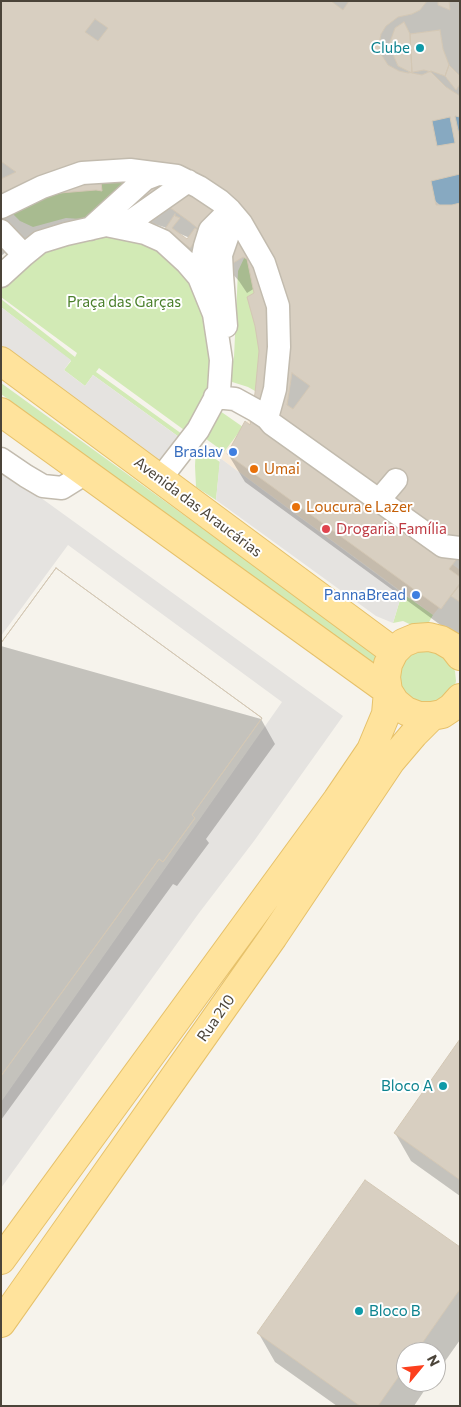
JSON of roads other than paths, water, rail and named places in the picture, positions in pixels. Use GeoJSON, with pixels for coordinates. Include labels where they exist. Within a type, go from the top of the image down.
{"type":"FeatureCollection","features":[{"type":"Feature","properties":{"kind":"main road","name":"Avenida das Araucárias"},"geometry":{"type":"LineString","coordinates":[[1,361],[394,652]]}},
{"type":"Feature","properties":{"kind":"main road"},"geometry":{"type":"LineString","coordinates":[[1,412],[388,691],[395,702],[406,711],[419,716],[449,714]]}},
{"type":"Feature","properties":{"kind":"main road"},"geometry":{"type":"LineString","coordinates":[[394,652],[404,643],[416,638],[429,637],[442,640],[457,647]]}},
{"type":"Feature","properties":{"kind":"main road","name":"Rua 210"},"geometry":{"type":"LineString","coordinates":[[4,1252],[337,800],[370,750],[386,714],[388,691],[386,678],[388,664],[394,652]]}},
{"type":"Feature","properties":{"kind":"main road","name":"Rua 210"},"geometry":{"type":"LineString","coordinates":[[1,1323],[273,937],[391,761],[414,734],[449,714]]}},
{"type":"Feature","properties":{"kind":"street"},"geometry":{"type":"LineString","coordinates":[[1,206],[42,187],[82,173],[130,170],[174,177],[210,194],[240,224],[264,263],[278,306],[279,347],[275,389],[266,418]]}},
{"type":"Feature","properties":{"kind":"street"},"geometry":{"type":"LineString","coordinates":[[106,227],[174,177]]}},
{"type":"Feature","properties":{"kind":"street"},"geometry":{"type":"LineString","coordinates":[[106,227],[145,179],[174,177]]}},
{"type":"Feature","properties":{"kind":"street"},"geometry":{"type":"LineString","coordinates":[[220,372],[228,366],[222,275],[233,269],[240,244],[240,224]]}},
{"type":"Feature","properties":{"kind":"street"},"geometry":{"type":"LineString","coordinates":[[160,479],[198,430],[218,391],[221,360],[214,314],[202,260],[210,230],[240,224]]}},
{"type":"Feature","properties":{"kind":"street"},"geometry":{"type":"LineString","coordinates":[[1,276],[40,242],[66,234],[106,227],[145,233],[158,238],[172,248],[199,277],[214,314]]}},
{"type":"Feature","properties":{"kind":"street"},"geometry":{"type":"LineString","coordinates":[[1,231],[24,255]]}},
{"type":"Feature","properties":{"kind":"street"},"geometry":{"type":"LineString","coordinates":[[215,397],[235,400],[255,410],[443,546],[460,548]]}},
{"type":"Feature","properties":{"kind":"street"},"geometry":{"type":"LineString","coordinates":[[1,460],[44,486],[62,488],[86,473]]}},
{"type":"Feature","properties":{"kind":"street"},"geometry":{"type":"LineString","coordinates":[[385,504],[401,485]]}},
{"type":"Feature","properties":{"kind":"water"},"geometry":{"type":"Polygon","coordinates":[[[460,111],[460,153],[439,157],[415,124],[460,111]]]}},
{"type":"Feature","properties":{"kind":"water"},"geometry":{"type":"Polygon","coordinates":[[[460,164],[460,204],[446,207],[440,205],[432,198],[422,197],[434,173],[460,164]]]}},
{"type":"Feature","properties":{"kind":"place","name":"Clube"},"geometry":{"type":"Point","coordinates":[420,48]}},
{"type":"Feature","properties":{"kind":"place","name":"Braslav"},"geometry":{"type":"Point","coordinates":[233,452]}},
{"type":"Feature","properties":{"kind":"place","name":"Umai"},"geometry":{"type":"Point","coordinates":[254,469]}},
{"type":"Feature","properties":{"kind":"place","name":"Loucura e Lazer"},"geometry":{"type":"Point","coordinates":[296,507]}},
{"type":"Feature","properties":{"kind":"place","name":"Drogaria Família"},"geometry":{"type":"Point","coordinates":[326,529]}},
{"type":"Feature","properties":{"kind":"place","name":"PannaBread"},"geometry":{"type":"Point","coordinates":[416,595]}},
{"type":"Feature","properties":{"kind":"place","name":"Bloco A"},"geometry":{"type":"Point","coordinates":[443,1086]}},
{"type":"Feature","properties":{"kind":"place","name":"Bloco B"},"geometry":{"type":"Point","coordinates":[359,1311]}},
{"type":"Feature","properties":{"kind":"park label","name":"Praça das Garças"},"geometry":{"type":"Point","coordinates":[124,302]}}]}
